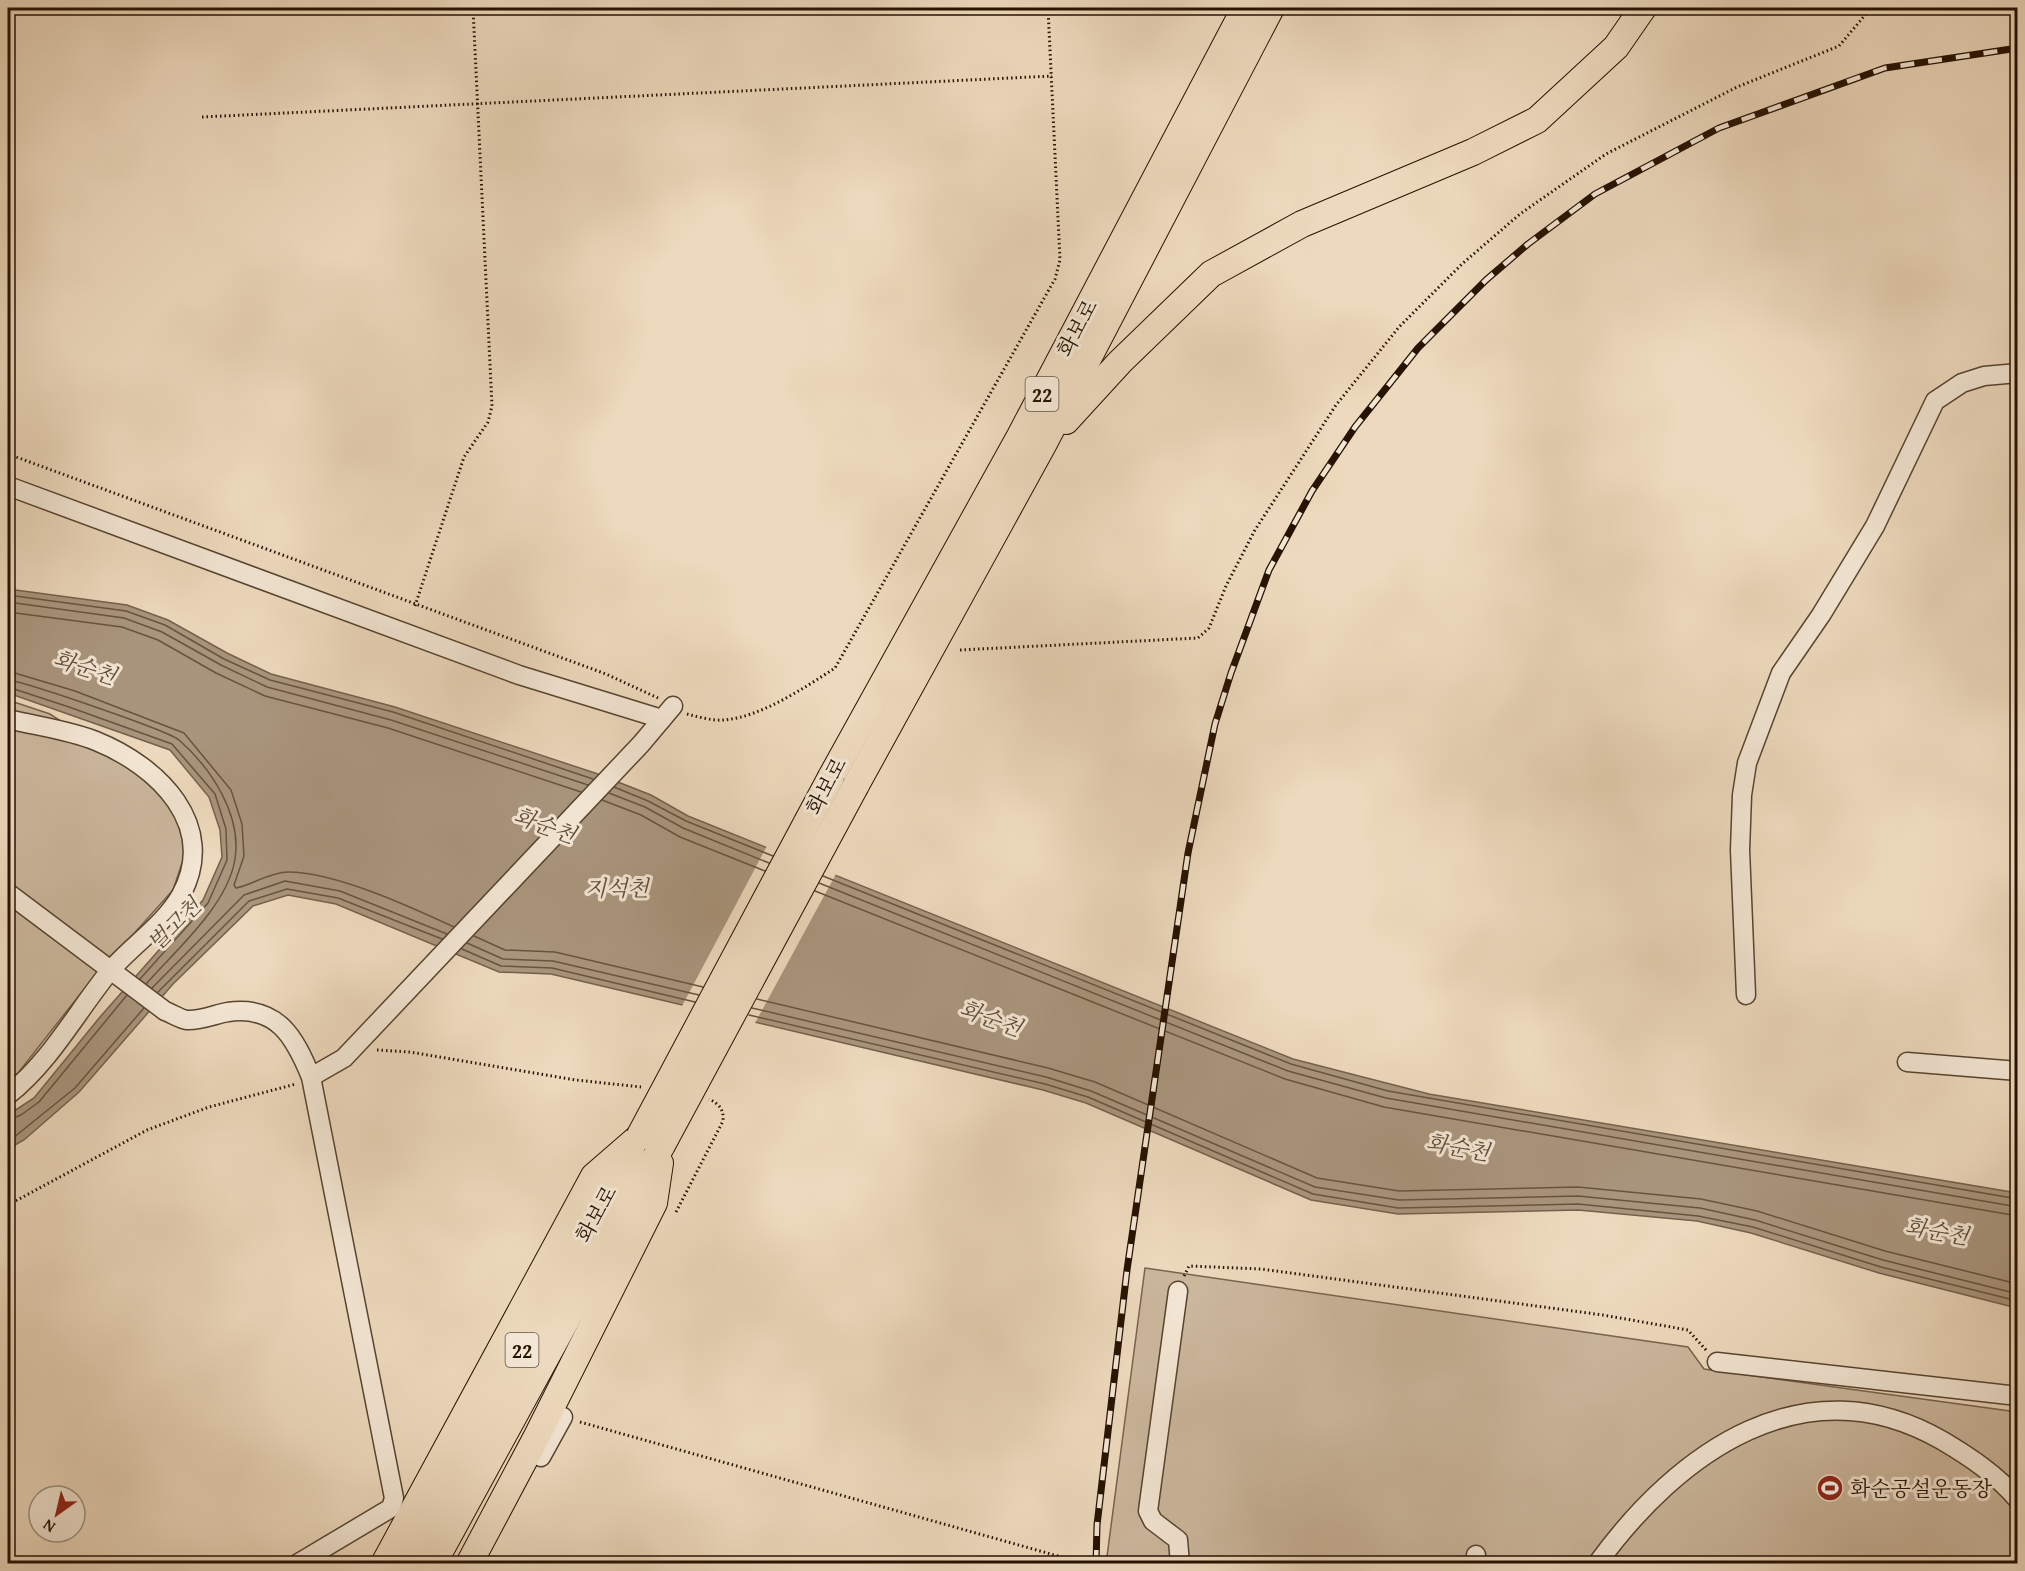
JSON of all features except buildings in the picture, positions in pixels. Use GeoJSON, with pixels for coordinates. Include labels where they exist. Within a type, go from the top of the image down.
{"type":"FeatureCollection","features":[{"type":"Feature","properties":{"kind":"highway","name":"화보로"},"geometry":{"type":"LineString","coordinates":[[433,1563],[650,1141],[831,777],[1020,436],[1245,8]]}},
{"type":"Feature","properties":{"kind":"highway","name":"화보로"},"geometry":{"type":"LineString","coordinates":[[405,1563],[856,785],[1043,445],[1271,8]]}},
{"type":"Feature","properties":{"kind":"highway","name":"22"},"geometry":{"type":"LineString","coordinates":[[1043,445],[1120,362],[1211,274],[1302,224],[1473,152],[1537,120],[1616,46],[1643,8]]}},
{"type":"Feature","properties":{"kind":"highway"},"geometry":{"type":"LineString","coordinates":[[384,1563],[594,1176],[650,1141],[654,1203],[529,1451],[468,1563]]}},
{"type":"Feature","properties":{"kind":"street"},"geometry":{"type":"LineString","coordinates":[[1746,995],[1740,850],[1742,795],[1747,763],[1781,673],[1821,615],[1875,526],[1935,401],[1946,392],[1973,380],[2003,373],[2018,373]]}},
{"type":"Feature","properties":{"kind":"street"},"geometry":{"type":"LineString","coordinates":[[8,486],[519,675],[667,712],[641,744],[344,1058],[311,1077]]}},
{"type":"Feature","properties":{"kind":"street"},"geometry":{"type":"LineString","coordinates":[[8,719],[94,741],[123,754],[151,772],[172,795],[184,816],[194,850],[187,880],[180,895],[40,1064],[8,1095]]}},
{"type":"Feature","properties":{"kind":"street"},"geometry":{"type":"LineString","coordinates":[[8,893],[158,1007],[187,1020],[231,1011],[259,1012],[280,1025],[297,1043],[311,1077],[394,1498],[391,1508],[297,1563]]}},
{"type":"Feature","properties":{"kind":"street"},"geometry":{"type":"LineString","coordinates":[[1907,1062],[2018,1071]]}},
{"type":"Feature","properties":{"kind":"street"},"geometry":{"type":"LineString","coordinates":[[1178,1291],[1148,1510],[1153,1521],[1178,1540],[1180,1563]]}},
{"type":"Feature","properties":{"kind":"street"},"geometry":{"type":"LineString","coordinates":[[1716,1362],[2018,1396]]}},
{"type":"Feature","properties":{"kind":"street"},"geometry":{"type":"LineString","coordinates":[[1597,1563],[1654,1495],[1685,1468],[1725,1440],[1764,1423],[1798,1414],[1864,1413],[1925,1430],[1964,1453],[1993,1475],[2018,1500]]}},
{"type":"Feature","properties":{"kind":"street"},"geometry":{"type":"LineString","coordinates":[[529,1451],[541,1457],[563,1418]]}},
{"type":"Feature","properties":{"kind":"path"},"geometry":{"type":"LineString","coordinates":[[415,606],[464,457],[488,422],[492,406],[473,8]]}},
{"type":"Feature","properties":{"kind":"path"},"geometry":{"type":"LineString","coordinates":[[8,454],[415,606],[622,680],[667,712],[711,719],[734,718],[800,691],[835,668],[1055,279],[1060,260],[1048,8]]}},
{"type":"Feature","properties":{"kind":"path"},"geometry":{"type":"LineString","coordinates":[[960,650],[1198,638],[1209,628],[1226,586],[1255,530],[1336,405],[1399,327],[1462,264],[1520,214],[1606,154],[1737,87],[1839,46],[1871,8]]}},
{"type":"Feature","properties":{"kind":"path"},"geometry":{"type":"LineString","coordinates":[[202,117],[1052,76]]}},
{"type":"Feature","properties":{"kind":"path"},"geometry":{"type":"LineString","coordinates":[[351,1050],[410,1052],[576,1080],[644,1087]]}},
{"type":"Feature","properties":{"kind":"path"},"geometry":{"type":"LineString","coordinates":[[8,1205],[147,1130],[209,1107],[282,1089],[311,1077]]}},
{"type":"Feature","properties":{"kind":"path"},"geometry":{"type":"LineString","coordinates":[[670,1222],[723,1121],[724,1113],[719,1106],[705,1098]]}},
{"type":"Feature","properties":{"kind":"path"},"geometry":{"type":"LineString","coordinates":[[1178,1291],[1189,1266],[1261,1269],[1602,1315],[1688,1330],[1716,1362]]}},
{"type":"Feature","properties":{"kind":"path"},"geometry":{"type":"LineString","coordinates":[[563,1418],[1065,1558],[1064,1563]]}},
{"type":"Feature","properties":{"kind":"shaded area"},"geometry":{"type":"Polygon","coordinates":[[[8,700],[50,714],[150,780],[181,819],[185,854],[173,890],[85,988],[18,1073],[8,1080],[8,700]]]}},
{"type":"Feature","properties":{"kind":"shaded area"},"geometry":{"type":"Polygon","coordinates":[[[1145,1268],[1688,1347],[1704,1369],[2017,1412],[2017,1563],[1106,1564],[1145,1268]]]}},
{"type":"Feature","properties":{"kind":"water","name":"지석천"},"geometry":{"type":"Polygon","coordinates":[[[8,589],[127,605],[168,620],[227,653],[271,674],[395,707],[595,773],[651,795],[688,816],[1293,1059],[1429,1094],[2017,1193],[2017,1308],[1879,1273],[1751,1233],[1697,1221],[1578,1210],[1398,1214],[1311,1200],[1086,1103],[1043,1090],[551,974],[499,972],[336,904],[288,895],[253,906],[173,984],[79,1092],[24,1140],[8,1149],[8,1115],[34,1098],[100,1017],[203,900],[222,857],[220,830],[209,797],[170,750],[8,693],[8,589]]]}},
{"type":"Feature","properties":{"kind":"pier"},"geometry":{"type":"Polygon","coordinates":[[[768,844],[837,872],[754,1025],[681,1008],[768,844]]]}},
{"type":"Feature","properties":{"kind":"railway"},"geometry":{"type":"LineString","coordinates":[[1096,1564],[1097,1525],[1127,1270],[1188,853],[1215,724],[1231,673],[1269,570],[1312,491],[1355,427],[1418,348],[1486,280],[1528,244],[1595,194],[1719,128],[1885,68],[2018,48]]}},
{"type":"Feature","properties":{"kind":"place","name":"화순공설운동장"},"geometry":{"type":"Point","coordinates":[1830,1488]}},
{"type":"Feature","properties":{"kind":"water label","name":"화순천"},"geometry":{"type":"Point","coordinates":[85,667]}},
{"type":"Feature","properties":{"kind":"water label","name":"화순천"},"geometry":{"type":"Point","coordinates":[545,825]}},
{"type":"Feature","properties":{"kind":"water label","name":"벌고천"},"geometry":{"type":"Point","coordinates":[174,924]}},
{"type":"Feature","properties":{"kind":"water label","name":"화순천"},"geometry":{"type":"Point","coordinates":[991,1018]}},
{"type":"Feature","properties":{"kind":"water label","name":"화순천"},"geometry":{"type":"Point","coordinates":[1458,1147]}},
{"type":"Feature","properties":{"kind":"water label","name":"화순천"},"geometry":{"type":"Point","coordinates":[1937,1231]}}]}
